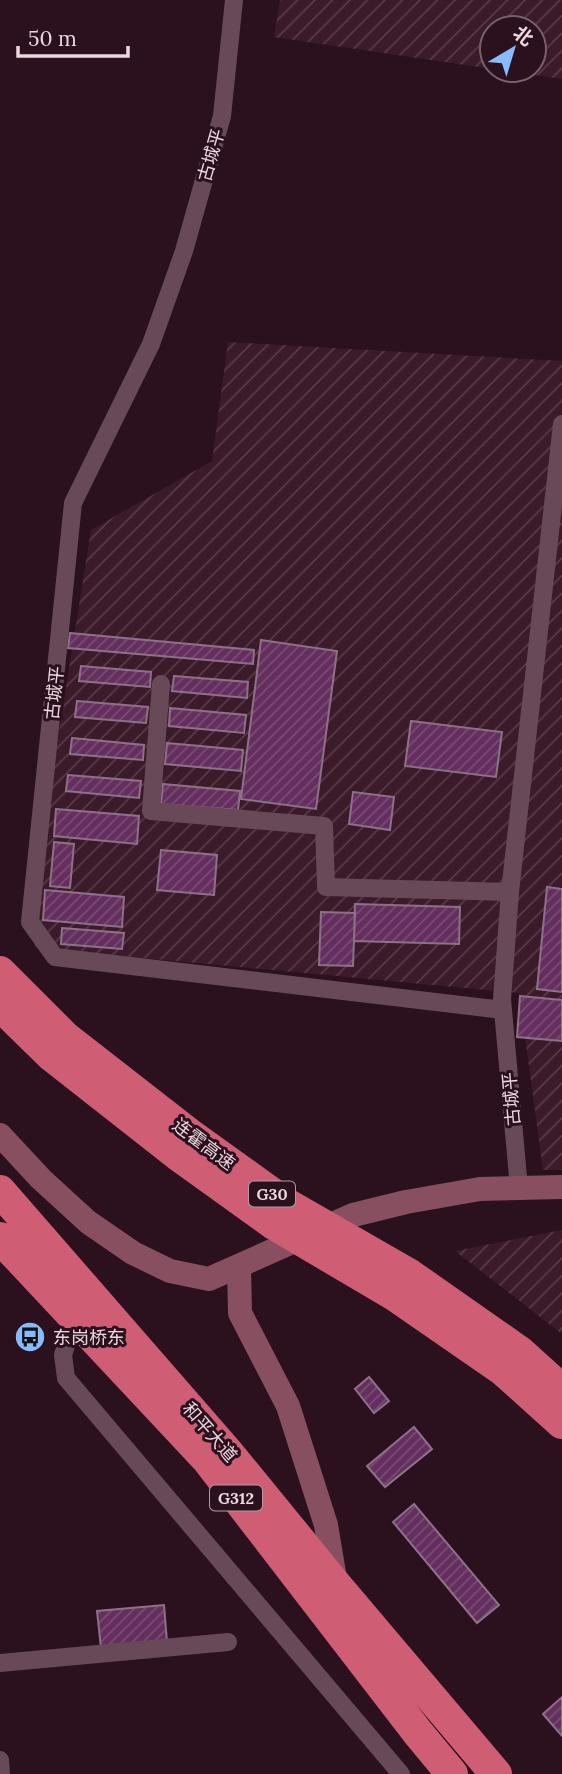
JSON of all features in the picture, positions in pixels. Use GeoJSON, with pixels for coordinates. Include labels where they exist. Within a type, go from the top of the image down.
{"type":"FeatureCollection","features":[{"type":"Feature","properties":{"kind":"highway","name":"连霍高速"},"geometry":{"type":"LineString","coordinates":[[0,972],[65,1037],[192,1136],[288,1205],[410,1275],[520,1352],[562,1390]]}},
{"type":"Feature","properties":{"kind":"highway","name":"连霍高速"},"geometry":{"type":"LineString","coordinates":[[0,1005],[51,1056],[178,1156],[274,1224],[407,1303],[503,1370],[562,1423]]}},
{"type":"Feature","properties":{"kind":"highway","name":"和平大道"},"geometry":{"type":"LineString","coordinates":[[0,1191],[229,1454],[496,1774]]}},
{"type":"Feature","properties":{"kind":"highway","name":"和平大道"},"geometry":{"type":"LineString","coordinates":[[0,1238],[207,1460],[452,1774]]}},
{"type":"Feature","properties":{"kind":"main road"},"geometry":{"type":"LineString","coordinates":[[0,1135],[88,1222],[133,1252],[170,1272],[209,1279],[353,1215],[406,1202],[480,1189],[562,1187]]}},
{"type":"Feature","properties":{"kind":"main road"},"geometry":{"type":"LineString","coordinates":[[239,1266],[240,1312],[288,1406],[326,1525],[336,1585]]}},
{"type":"Feature","properties":{"kind":"street","name":"古城平"},"geometry":{"type":"LineString","coordinates":[[234,0],[222,116],[184,251],[151,344],[73,503],[30,922],[55,957],[503,1010]]}},
{"type":"Feature","properties":{"kind":"street","name":"古城平"},"geometry":{"type":"LineString","coordinates":[[519,1188],[502,999],[510,892],[562,424]]}},
{"type":"Feature","properties":{"kind":"street"},"geometry":{"type":"LineString","coordinates":[[161,684],[152,811],[324,826],[326,887],[510,892]]}},
{"type":"Feature","properties":{"kind":"street"},"geometry":{"type":"LineString","coordinates":[[0,1260],[36,1298],[75,1317],[63,1355],[66,1378],[401,1774]]}},
{"type":"Feature","properties":{"kind":"street"},"geometry":{"type":"LineString","coordinates":[[0,1663],[229,1642]]}},
{"type":"Feature","properties":{"kind":"street"},"geometry":{"type":"LineString","coordinates":[[0,1760],[1,1774]]}},
{"type":"Feature","properties":{"kind":"shaded area"},"geometry":{"type":"Polygon","coordinates":[[[280,0],[562,0],[562,79],[548,77],[548,14],[478,14],[478,67],[274,37],[280,0]]]}},
{"type":"Feature","properties":{"kind":"shaded area"},"geometry":{"type":"Polygon","coordinates":[[[228,342],[562,361],[562,1170],[543,1170],[519,993],[35,948],[31,908],[91,530],[212,461],[228,342]]]}},
{"type":"Feature","properties":{"kind":"shaded area"},"geometry":{"type":"Polygon","coordinates":[[[562,1230],[562,1334],[455,1251],[562,1230]]]}},
{"type":"Feature","properties":{"kind":"building"},"geometry":{"type":"Polygon","coordinates":[[[70,633],[254,650],[253,664],[68,648],[70,633]]]}},
{"type":"Feature","properties":{"kind":"building"},"geometry":{"type":"Polygon","coordinates":[[[261,640],[337,651],[316,809],[241,799],[261,640]]]}},
{"type":"Feature","properties":{"kind":"building"},"geometry":{"type":"Polygon","coordinates":[[[81,666],[151,672],[150,687],[79,681],[81,666]]]}},
{"type":"Feature","properties":{"kind":"building"},"geometry":{"type":"Polygon","coordinates":[[[174,676],[248,682],[247,698],[172,691],[174,676]]]}},
{"type":"Feature","properties":{"kind":"building"},"geometry":{"type":"Polygon","coordinates":[[[77,701],[148,707],[146,723],[75,717],[77,701]]]}},
{"type":"Feature","properties":{"kind":"building"},"geometry":{"type":"Polygon","coordinates":[[[170,708],[246,715],[244,733],[169,726],[170,708]]]}},
{"type":"Feature","properties":{"kind":"building"},"geometry":{"type":"Polygon","coordinates":[[[411,721],[502,732],[496,777],[405,766],[411,721]]]}},
{"type":"Feature","properties":{"kind":"building"},"geometry":{"type":"Polygon","coordinates":[[[72,738],[144,745],[143,760],[70,754],[72,738]]]}},
{"type":"Feature","properties":{"kind":"building"},"geometry":{"type":"Polygon","coordinates":[[[167,743],[243,750],[241,771],[165,764],[167,743]]]}},
{"type":"Feature","properties":{"kind":"building"},"geometry":{"type":"Polygon","coordinates":[[[68,775],[141,781],[139,798],[66,791],[68,775]]]}},
{"type":"Feature","properties":{"kind":"building"},"geometry":{"type":"Polygon","coordinates":[[[163,784],[240,791],[238,810],[161,804],[163,784]]]}},
{"type":"Feature","properties":{"kind":"building"},"geometry":{"type":"Polygon","coordinates":[[[353,792],[394,797],[390,830],[349,824],[353,792]]]}},
{"type":"Feature","properties":{"kind":"building"},"geometry":{"type":"Polygon","coordinates":[[[56,809],[139,816],[137,844],[54,836],[56,809]]]}},
{"type":"Feature","properties":{"kind":"building"},"geometry":{"type":"Polygon","coordinates":[[[54,842],[74,844],[70,888],[50,886],[54,842]]]}},
{"type":"Feature","properties":{"kind":"building"},"geometry":{"type":"Polygon","coordinates":[[[161,850],[217,855],[214,895],[157,890],[161,850]]]}},
{"type":"Feature","properties":{"kind":"building"},"geometry":{"type":"Polygon","coordinates":[[[547,887],[562,889],[562,992],[537,989],[547,887]]]}},
{"type":"Feature","properties":{"kind":"building"},"geometry":{"type":"Polygon","coordinates":[[[45,890],[124,897],[122,927],[43,920],[45,890]]]}},
{"type":"Feature","properties":{"kind":"building"},"geometry":{"type":"Polygon","coordinates":[[[355,904],[460,907],[459,944],[354,941],[355,904]]]}},
{"type":"Feature","properties":{"kind":"building"},"geometry":{"type":"Polygon","coordinates":[[[321,912],[355,913],[353,966],[319,965],[321,912]]]}},
{"type":"Feature","properties":{"kind":"building"},"geometry":{"type":"Polygon","coordinates":[[[62,928],[124,933],[122,949],[61,944],[62,928]]]}},
{"type":"Feature","properties":{"kind":"building"},"geometry":{"type":"Polygon","coordinates":[[[520,996],[562,1000],[562,1041],[517,1037],[520,996]]]}},
{"type":"Feature","properties":{"kind":"building"},"geometry":{"type":"Polygon","coordinates":[[[369,1377],[389,1401],[374,1413],[355,1389],[369,1377]]]}},
{"type":"Feature","properties":{"kind":"building"},"geometry":{"type":"Polygon","coordinates":[[[414,1427],[432,1449],[385,1487],[367,1466],[414,1427]]]}},
{"type":"Feature","properties":{"kind":"building"},"geometry":{"type":"Polygon","coordinates":[[[414,1504],[499,1605],[477,1623],[393,1522],[414,1504]]]}},
{"type":"Feature","properties":{"kind":"building"},"geometry":{"type":"Polygon","coordinates":[[[164,1605],[167,1642],[101,1648],[97,1611],[164,1605]]]}},
{"type":"Feature","properties":{"kind":"building"},"geometry":{"type":"Polygon","coordinates":[[[562,1697],[562,1736],[543,1714],[562,1697]]]}},
{"type":"Feature","properties":{"kind":"place","name":"东岗桥东"},"geometry":{"type":"Point","coordinates":[30,1337]}}]}
